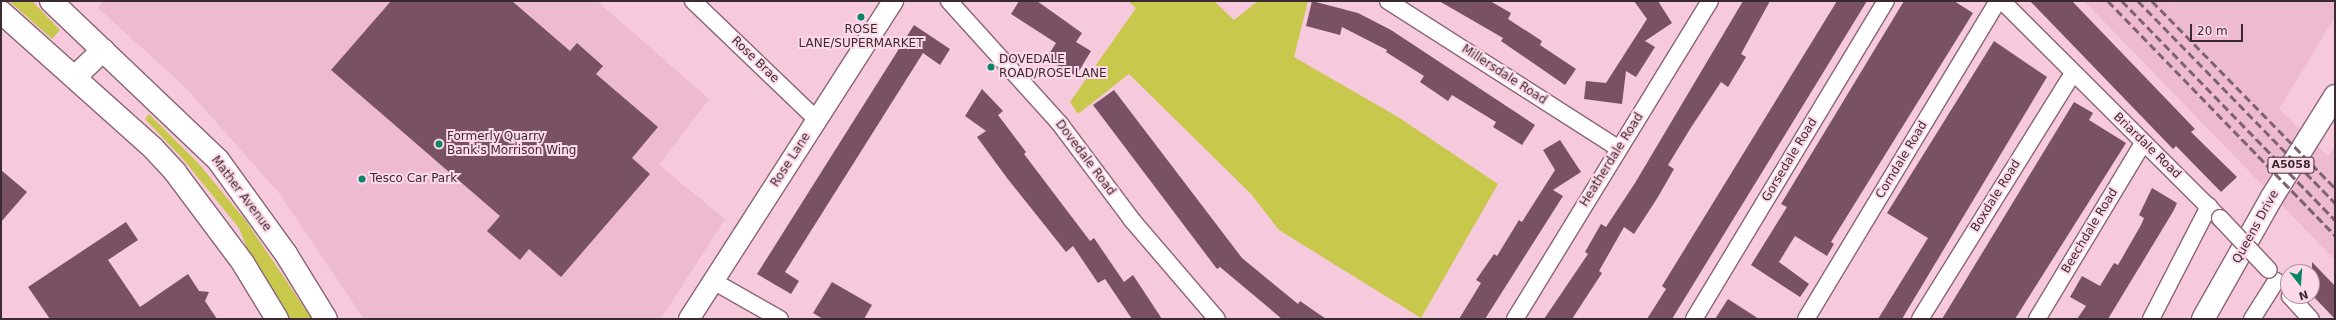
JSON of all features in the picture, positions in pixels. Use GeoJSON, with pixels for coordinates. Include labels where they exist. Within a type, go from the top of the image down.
{"type":"FeatureCollection","features":[{"type":"Feature","properties":{"kind":"main road","name":"Mather Avenue"},"geometry":{"type":"LineString","coordinates":[[51,1],[218,160],[286,254],[326,319]]}},
{"type":"Feature","properties":{"kind":"main road"},"geometry":{"type":"LineString","coordinates":[[1,12],[75,77],[175,172],[243,263],[277,319]]}},
{"type":"Feature","properties":{"kind":"main road"},"geometry":{"type":"LineString","coordinates":[[75,77],[103,50]]}},
{"type":"Feature","properties":{"kind":"main road","name":"Queens Drive"},"geometry":{"type":"LineString","coordinates":[[2203,319],[2272,197],[2335,96]]}},
{"type":"Feature","properties":{"kind":"street","name":"Rose Brae"},"geometry":{"type":"LineString","coordinates":[[693,1],[817,120]]}},
{"type":"Feature","properties":{"kind":"street","name":"Rose Lane"},"geometry":{"type":"LineString","coordinates":[[689,319],[893,1]]}},
{"type":"Feature","properties":{"kind":"street","name":"Dovedale Road"},"geometry":{"type":"LineString","coordinates":[[949,1],[1060,124],[1132,220],[1217,319]]}},
{"type":"Feature","properties":{"kind":"street","name":"Millersdale Road"},"geometry":{"type":"LineString","coordinates":[[1388,1],[1619,149]]}},
{"type":"Feature","properties":{"kind":"street","name":"Heatherdale Road"},"geometry":{"type":"LineString","coordinates":[[1515,319],[1708,1]]}},
{"type":"Feature","properties":{"kind":"street","name":"Gorsedale Road"},"geometry":{"type":"LineString","coordinates":[[1694,319],[1886,1]]}},
{"type":"Feature","properties":{"kind":"street","name":"Corndale Road"},"geometry":{"type":"LineString","coordinates":[[1806,319],[1998,1]]}},
{"type":"Feature","properties":{"kind":"street","name":"Briardale Road"},"geometry":{"type":"LineString","coordinates":[[2002,1],[2142,143],[2209,206],[2280,284]]}},
{"type":"Feature","properties":{"kind":"street","name":"Boxdale Road"},"geometry":{"type":"LineString","coordinates":[[1920,319],[2073,73]]}},
{"type":"Feature","properties":{"kind":"street","name":"Beechdale Road"},"geometry":{"type":"LineString","coordinates":[[2037,319],[2142,143]]}},
{"type":"Feature","properties":{"kind":"street"},"geometry":{"type":"LineString","coordinates":[[2151,319],[2209,206]]}},
{"type":"Feature","properties":{"kind":"street"},"geometry":{"type":"LineString","coordinates":[[2252,319],[2273,276]]}},
{"type":"Feature","properties":{"kind":"street"},"geometry":{"type":"LineString","coordinates":[[712,281],[780,319]]}},
{"type":"Feature","properties":{"kind":"street","name":"Briardale Road"},"geometry":{"type":"LineString","coordinates":[[2297,304],[2311,319]]}},
{"type":"Feature","properties":{"kind":"shaded area"},"geometry":{"type":"Polygon","coordinates":[[[9,1],[32,1],[60,30],[52,39],[9,1]]]}},
{"type":"Feature","properties":{"kind":"shaded area"},"geometry":{"type":"Polygon","coordinates":[[[103,1],[597,1],[709,99],[659,165],[725,219],[661,319],[364,319],[279,193],[184,86],[98,8],[103,1]]]}},
{"type":"Feature","properties":{"kind":"shaded area"},"geometry":{"type":"Polygon","coordinates":[[[1128,1],[1214,1],[1234,20],[1258,1],[1308,1],[1294,57],[1398,117],[1498,184],[1421,318],[1279,230],[1251,194],[1129,74],[1078,114],[1070,102],[1136,8],[1128,1]]]}},
{"type":"Feature","properties":{"kind":"shaded area"},"geometry":{"type":"Polygon","coordinates":[[[2084,1],[2167,1],[2191,25],[2168,1],[2335,1],[2335,17],[2279,109],[2328,156],[2335,147],[2335,260],[2084,1]]]}},
{"type":"Feature","properties":{"kind":"shaded area"},"geometry":{"type":"Polygon","coordinates":[[[149,114],[199,164],[246,221],[312,319],[288,319],[255,269],[239,228],[182,158],[145,119],[149,114]]]}},
{"type":"Feature","properties":{"kind":"building"},"geometry":{"type":"Polygon","coordinates":[[[391,1],[512,1],[570,51],[577,43],[603,66],[596,74],[658,127],[632,158],[650,174],[561,277],[529,249],[520,260],[487,231],[500,216],[331,70],[391,1]]]}},
{"type":"Feature","properties":{"kind":"building"},"geometry":{"type":"Polygon","coordinates":[[[1019,1],[1037,1],[1082,33],[1076,42],[1091,51],[1076,76],[1046,59],[1056,43],[1011,14],[1019,1]]]}},
{"type":"Feature","properties":{"kind":"building"},"geometry":{"type":"Polygon","coordinates":[[[1312,1],[1358,13],[1391,30],[1535,125],[1522,145],[1493,127],[1496,122],[1452,95],[1448,101],[1420,82],[1424,76],[1386,52],[1387,50],[1342,27],[1340,35],[1306,26],[1312,1]]]}},
{"type":"Feature","properties":{"kind":"building"},"geometry":{"type":"Polygon","coordinates":[[[1439,1],[1490,1],[1511,13],[1508,19],[1542,41],[1540,45],[1576,69],[1565,85],[1501,41],[1503,38],[1439,1]]]}},
{"type":"Feature","properties":{"kind":"building"},"geometry":{"type":"Polygon","coordinates":[[[1634,1],[1658,1],[1672,23],[1645,41],[1655,47],[1636,77],[1626,71],[1622,104],[1584,99],[1586,81],[1606,83],[1647,19],[1634,1]]]}},
{"type":"Feature","properties":{"kind":"building"},"geometry":{"type":"Polygon","coordinates":[[[1743,1],[1770,1],[1741,54],[1746,57],[1728,87],[1721,82],[1668,165],[1674,169],[1658,197],[1634,234],[1624,227],[1599,271],[1602,273],[1572,319],[1544,319],[1588,254],[1585,252],[1601,224],[1606,227],[1635,183],[1743,1]]]}},
{"type":"Feature","properties":{"kind":"building"},"geometry":{"type":"Polygon","coordinates":[[[1837,1],[1867,1],[1672,319],[1647,319],[1666,289],[1662,286],[1837,1]]]}},
{"type":"Feature","properties":{"kind":"building"},"geometry":{"type":"Polygon","coordinates":[[[1904,1],[1954,1],[1973,13],[1831,242],[1834,244],[1827,256],[1795,236],[1779,262],[1809,284],[1800,297],[1751,265],[1787,207],[1781,204],[1904,1]]]}},
{"type":"Feature","properties":{"kind":"building"},"geometry":{"type":"Polygon","coordinates":[[[2030,1],[2072,1],[2195,129],[2191,132],[2237,177],[2221,192],[2176,146],[2173,149],[2030,1]]]}},
{"type":"Feature","properties":{"kind":"building"},"geometry":{"type":"Polygon","coordinates":[[[914,25],[950,49],[940,65],[923,53],[785,272],[799,281],[791,294],[757,274],[914,25]]]}},
{"type":"Feature","properties":{"kind":"building"},"geometry":{"type":"Polygon","coordinates":[[[1994,41],[2047,77],[1902,319],[1878,319],[1928,238],[1887,213],[1994,41]]]}},
{"type":"Feature","properties":{"kind":"building"},"geometry":{"type":"Polygon","coordinates":[[[982,89],[1003,111],[998,115],[1026,152],[1024,154],[1090,241],[1094,238],[1124,282],[1133,275],[1162,319],[1132,319],[1105,279],[1098,283],[1073,246],[1066,252],[1007,178],[977,137],[986,131],[965,116],[982,89]]]}},
{"type":"Feature","properties":{"kind":"building"},"geometry":{"type":"Polygon","coordinates":[[[1114,90],[1242,258],[1298,304],[1300,301],[1326,319],[1282,319],[1220,267],[1217,269],[1093,105],[1114,90]]]}},
{"type":"Feature","properties":{"kind":"building"},"geometry":{"type":"Polygon","coordinates":[[[2074,102],[2093,113],[2089,120],[2126,143],[2015,319],[1942,319],[2074,102]]]}},
{"type":"Feature","properties":{"kind":"building"},"geometry":{"type":"Polygon","coordinates":[[[1560,140],[1581,172],[1553,190],[1563,196],[1485,319],[1459,319],[1481,283],[1476,280],[1494,254],[1497,256],[1519,220],[1522,222],[1555,170],[1543,150],[1560,140]]]}},
{"type":"Feature","properties":{"kind":"building"},"geometry":{"type":"Polygon","coordinates":[[[1,170],[27,192],[1,222],[1,170]]]}},
{"type":"Feature","properties":{"kind":"building"},"geometry":{"type":"Polygon","coordinates":[[[2152,188],[2177,203],[2174,210],[2108,319],[2077,319],[2086,306],[2070,297],[2082,276],[2100,286],[2114,263],[2118,265],[2141,225],[2144,218],[2139,215],[2152,188]]]}},
{"type":"Feature","properties":{"kind":"building"},"geometry":{"type":"Polygon","coordinates":[[[126,222],[138,240],[108,260],[140,307],[188,274],[199,291],[209,292],[205,301],[217,319],[50,319],[28,287],[126,222]]]}},
{"type":"Feature","properties":{"kind":"building"},"geometry":{"type":"Polygon","coordinates":[[[2320,270],[2335,286],[2335,319],[2320,303],[2320,270]]]}},
{"type":"Feature","properties":{"kind":"building"},"geometry":{"type":"Polygon","coordinates":[[[832,282],[872,305],[864,319],[823,319],[813,313],[832,282]]]}},
{"type":"Feature","properties":{"kind":"building"},"geometry":{"type":"Polygon","coordinates":[[[1728,299],[1759,319],[1715,319],[1728,299]]]}},
{"type":"Feature","properties":{"kind":"railway"},"geometry":{"type":"LineString","coordinates":[[2108,1],[2335,235]]}},
{"type":"Feature","properties":{"kind":"railway"},"geometry":{"type":"LineString","coordinates":[[2122,1],[2335,220]]}},
{"type":"Feature","properties":{"kind":"railway"},"geometry":{"type":"LineString","coordinates":[[2138,1],[2335,203]]}},
{"type":"Feature","properties":{"kind":"railway"},"geometry":{"type":"LineString","coordinates":[[2152,1],[2335,188]]}},
{"type":"Feature","properties":{"kind":"place","name":"ROSE LANE/SUPERMARKET"},"geometry":{"type":"Point","coordinates":[861,17]}},
{"type":"Feature","properties":{"kind":"place","name":"DOVEDALE ROAD/ROSE LANE"},"geometry":{"type":"Point","coordinates":[991,67]}},
{"type":"Feature","properties":{"kind":"place","name":"Formerly Quarry Bank's Morrison Wing"},"geometry":{"type":"Point","coordinates":[439,144]}},
{"type":"Feature","properties":{"kind":"place","name":"Tesco Car Park"},"geometry":{"type":"Point","coordinates":[362,179]}}]}
